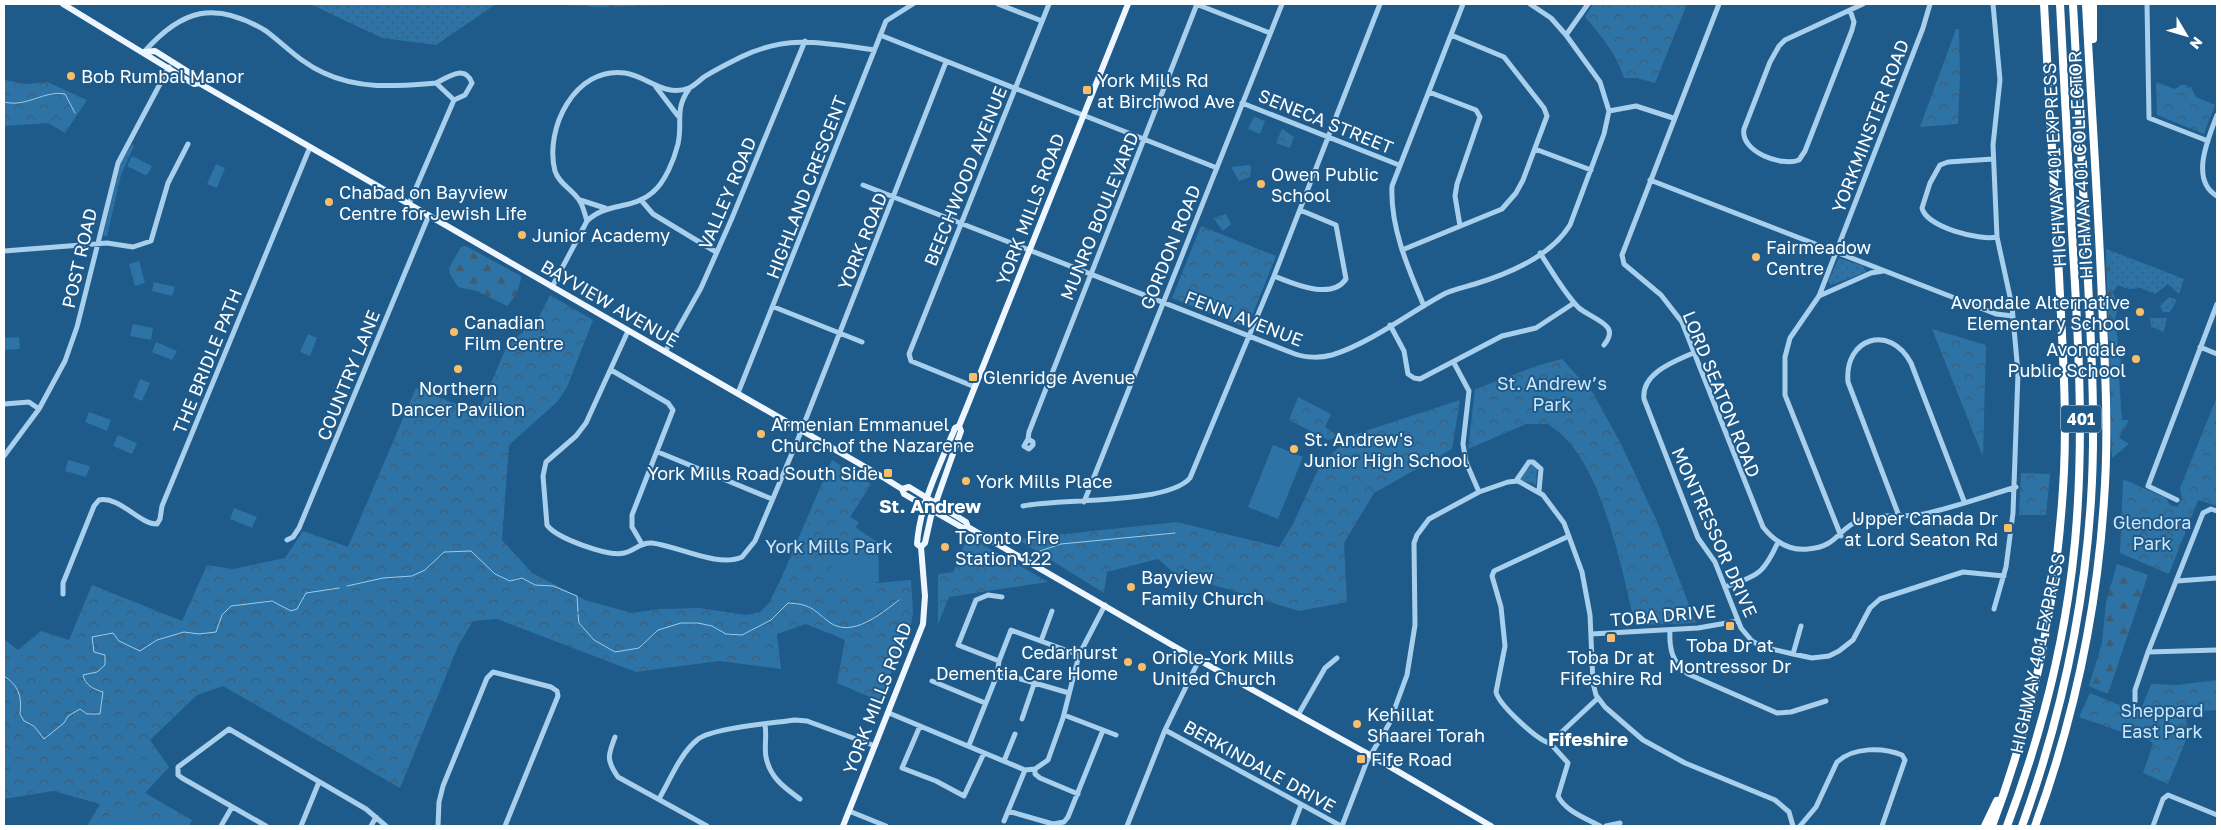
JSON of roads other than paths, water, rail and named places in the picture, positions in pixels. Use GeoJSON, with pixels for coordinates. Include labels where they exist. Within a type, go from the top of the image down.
{"type":"FeatureCollection","features":[{"type":"Feature","properties":{"kind":"highway","name":"HIGHWAY 401 COLLECTOR"},"geometry":{"type":"LineString","coordinates":[[1992,826],[2030,703],[2048,620],[2057,560],[2064,471],[2065,383],[2044,4]]}},
{"type":"Feature","properties":{"kind":"highway","name":"HIGHWAY 401 EXPRESS"},"geometry":{"type":"LineString","coordinates":[[2007,826],[2036,736],[2062,624],[2075,543],[2080,479],[2080,373],[2060,4]]}},
{"type":"Feature","properties":{"kind":"highway","name":"HIGHWAY 401 EXPRESS"},"geometry":{"type":"LineString","coordinates":[[2022,826],[2048,745],[2069,660],[2083,581],[2092,486],[2093,374],[2073,4]]}},
{"type":"Feature","properties":{"kind":"highway","name":"HIGHWAY 401 COLLECTOR"},"geometry":{"type":"LineString","coordinates":[[2035,826],[2057,759],[2076,685],[2097,569],[2106,474],[2106,381],[2086,4]]}},
{"type":"Feature","properties":{"kind":"highway"},"geometry":{"type":"LineString","coordinates":[[2093,4],[2098,166],[2096,191]]}},
{"type":"Feature","properties":{"kind":"highway"},"geometry":{"type":"LineString","coordinates":[[2040,826],[2067,742],[2076,685]]}},
{"type":"Feature","properties":{"kind":"highway"},"geometry":{"type":"LineString","coordinates":[[1985,826],[2013,762]]}},
{"type":"Feature","properties":{"kind":"main road","name":"BAYVIEW AVENUE"},"geometry":{"type":"LineString","coordinates":[[62,4],[170,65],[194,84],[199,83],[802,430],[902,489],[904,494],[924,507],[963,528],[968,527]]}},
{"type":"Feature","properties":{"kind":"main road","name":"YORK MILLS ROAD"},"geometry":{"type":"LineString","coordinates":[[843,826],[923,624],[925,596],[921,547],[917,544],[918,528],[927,498],[955,428],[959,426],[975,387],[1128,4]]}},
{"type":"Feature","properties":{"kind":"main road","name":"YORK MILLS ROAD"},"geometry":{"type":"LineString","coordinates":[[921,547],[925,543],[932,511],[961,431],[959,426]]}},
{"type":"Feature","properties":{"kind":"main road","name":"BAYVIEW AVENUE"},"geometry":{"type":"LineString","coordinates":[[902,489],[908,487],[935,502],[966,522],[968,527],[1199,660],[1370,755],[1491,826]]}},
{"type":"Feature","properties":{"kind":"street","name":"HIGHLAND CRESCENT"},"geometry":{"type":"LineString","coordinates":[[738,393],[774,307],[880,35],[890,17],[913,4]]}},
{"type":"Feature","properties":{"kind":"street"},"geometry":{"type":"LineString","coordinates":[[998,4],[1042,21]]}},
{"type":"Feature","properties":{"kind":"street","name":"BEECHWOOD AVENUE"},"geometry":{"type":"LineString","coordinates":[[975,387],[911,361],[909,354],[1049,4]]}},
{"type":"Feature","properties":{"kind":"street"},"geometry":{"type":"LineString","coordinates":[[1197,4],[1270,33]]}},
{"type":"Feature","properties":{"kind":"street","name":"MUNRO BOULEVARD"},"geometry":{"type":"LineString","coordinates":[[1028,439],[1029,432],[1090,274],[1197,4]]}},
{"type":"Feature","properties":{"kind":"street","name":"GORDON ROAD"},"geometry":{"type":"LineString","coordinates":[[1084,502],[1282,4]]}},
{"type":"Feature","properties":{"kind":"street"},"geometry":{"type":"LineString","coordinates":[[1023,506],[1084,502],[1168,490],[1177,488],[1188,481],[1274,276],[1380,4]]}},
{"type":"Feature","properties":{"kind":"street"},"geometry":{"type":"LineString","coordinates":[[1424,306],[1402,250],[1392,191],[1399,165],[1463,4]]}},
{"type":"Feature","properties":{"kind":"street"},"geometry":{"type":"LineString","coordinates":[[1530,4],[1551,18],[1566,35],[1600,82],[1608,111],[1636,106],[1673,118]]}},
{"type":"Feature","properties":{"kind":"street"},"geometry":{"type":"LineString","coordinates":[[1566,35],[1588,4]]}},
{"type":"Feature","properties":{"kind":"street","name":"LORD SEATON ROAD"},"geometry":{"type":"LineString","coordinates":[[1719,4],[1623,249],[1622,260],[1664,298],[1682,322],[1758,518],[1778,542]]}},
{"type":"Feature","properties":{"kind":"street"},"geometry":{"type":"LineString","coordinates":[[1850,10],[1854,22],[1852,30],[1805,151],[1799,160],[1784,163],[1752,149],[1745,142],[1744,129],[1775,50],[1786,40],[1850,10],[1863,4]]}},
{"type":"Feature","properties":{"kind":"street","name":"YORKMINSTER ROAD"},"geometry":{"type":"LineString","coordinates":[[1841,536],[1785,395],[1785,356],[1790,338],[1819,296],[1923,28],[1930,4]]}},
{"type":"Feature","properties":{"kind":"street"},"geometry":{"type":"LineString","coordinates":[[1993,4],[2000,80],[1993,125],[1997,237],[2013,316],[2018,374],[2016,487],[2008,556],[1994,609]]}},
{"type":"Feature","properties":{"kind":"street"},"geometry":{"type":"LineString","coordinates":[[2147,4],[2149,118],[2208,141]]}},
{"type":"Feature","properties":{"kind":"street"},"geometry":{"type":"LineString","coordinates":[[144,52],[162,32],[182,16],[202,8],[223,8],[243,15],[265,30],[301,61],[326,74],[358,84],[398,86],[436,83],[454,73],[467,75],[472,84],[470,89],[465,95],[454,100],[409,204]]}},
{"type":"Feature","properties":{"kind":"street"},"geometry":{"type":"LineString","coordinates":[[880,35],[1217,168]]}},
{"type":"Feature","properties":{"kind":"street"},"geometry":{"type":"LineString","coordinates":[[1402,250],[1496,213],[1506,205],[1523,180],[1547,116],[1544,107],[1504,57],[1451,36]]}},
{"type":"Feature","properties":{"kind":"street"},"geometry":{"type":"LineString","coordinates":[[689,89],[665,89],[654,86],[637,75],[623,72],[606,73],[590,79],[575,92],[567,104],[553,140],[552,156],[556,174],[564,185],[580,200],[605,208],[625,206],[641,200],[654,192],[665,177],[678,144],[680,103],[689,89],[706,76],[742,56],[777,45],[805,41],[874,50]]}},
{"type":"Feature","properties":{"kind":"street","name":"VALLEY ROAD"},"geometry":{"type":"LineString","coordinates":[[666,352],[701,288],[805,41]]}},
{"type":"Feature","properties":{"kind":"street","name":"YORK ROAD"},"geometry":{"type":"LineString","coordinates":[[642,544],[660,544],[715,559],[739,559],[751,547],[802,430],[946,62]]}},
{"type":"Feature","properties":{"kind":"street","name":"POST ROAD"},"geometry":{"type":"LineString","coordinates":[[4,456],[37,408],[65,361],[78,326],[118,163],[170,65]]}},
{"type":"Feature","properties":{"kind":"street"},"geometry":{"type":"LineString","coordinates":[[436,83],[454,100]]}},
{"type":"Feature","properties":{"kind":"street"},"geometry":{"type":"LineString","coordinates":[[654,86],[678,116]]}},
{"type":"Feature","properties":{"kind":"street"},"geometry":{"type":"LineString","coordinates":[[1429,92],[1476,110],[1480,117],[1456,184],[1455,196],[1460,226]]}},
{"type":"Feature","properties":{"kind":"street","name":"SENECA STREET"},"geometry":{"type":"LineString","coordinates":[[1242,103],[1399,165]]}},
{"type":"Feature","properties":{"kind":"street","name":"FENN AVENUE"},"geometry":{"type":"LineString","coordinates":[[863,185],[1029,252],[1300,356],[1319,356],[1346,350],[1452,290],[1475,284],[1518,268],[1565,232],[1591,170],[1606,127],[1608,111]]}},
{"type":"Feature","properties":{"kind":"street"},"geometry":{"type":"LineString","coordinates":[[2217,115],[2203,158],[2204,178],[2208,189],[2217,196]]}},
{"type":"Feature","properties":{"kind":"street"},"geometry":{"type":"LineString","coordinates":[[4,250],[97,244],[133,247],[151,241],[166,188],[188,144]]}},
{"type":"Feature","properties":{"kind":"street","name":"THE BRIDLE PATH"},"geometry":{"type":"LineString","coordinates":[[63,594],[63,583],[98,500],[105,500],[127,509],[151,524],[157,524],[160,519],[162,506],[310,147]]}},
{"type":"Feature","properties":{"kind":"street"},"geometry":{"type":"LineString","coordinates":[[1535,149],[1591,170]]}},
{"type":"Feature","properties":{"kind":"street"},"geometry":{"type":"LineString","coordinates":[[1993,159],[1948,162],[1940,165],[1930,183],[1922,208],[1926,216],[1935,222],[1974,237],[1997,237]]}},
{"type":"Feature","properties":{"kind":"street"},"geometry":{"type":"LineString","coordinates":[[1650,180],[1996,314],[2013,316]]}},
{"type":"Feature","properties":{"kind":"street"},"geometry":{"type":"LineString","coordinates":[[580,200],[587,221]]}},
{"type":"Feature","properties":{"kind":"street"},"geometry":{"type":"LineString","coordinates":[[641,200],[653,214],[716,252]]}},
{"type":"Feature","properties":{"kind":"street"},"geometry":{"type":"LineString","coordinates":[[552,287],[587,221],[605,208]]}},
{"type":"Feature","properties":{"kind":"street"},"geometry":{"type":"LineString","coordinates":[[1274,276],[1312,290],[1338,286],[1346,279],[1336,225],[1300,210]]}},
{"type":"Feature","properties":{"kind":"street","name":"COUNTRY LANE"},"geometry":{"type":"LineString","coordinates":[[287,540],[293,537],[299,528],[429,215]]}},
{"type":"Feature","properties":{"kind":"street"},"geometry":{"type":"LineString","coordinates":[[1540,253],[1574,303],[1585,313],[1606,325],[1609,337],[1604,345]]}},
{"type":"Feature","properties":{"kind":"street"},"geometry":{"type":"LineString","coordinates":[[1819,296],[1871,274],[1883,271]]}},
{"type":"Feature","properties":{"kind":"street"},"geometry":{"type":"LineString","coordinates":[[1390,325],[1404,351],[1406,370],[1411,376],[1424,378],[1502,336],[1536,328],[1574,303]]}},
{"type":"Feature","properties":{"kind":"street"},"geometry":{"type":"LineString","coordinates":[[2177,500],[2148,486],[2217,304]]}},
{"type":"Feature","properties":{"kind":"street"},"geometry":{"type":"LineString","coordinates":[[774,307],[862,342]]}},
{"type":"Feature","properties":{"kind":"street"},"geometry":{"type":"LineString","coordinates":[[611,370],[672,406],[673,414],[632,515],[632,527],[642,544],[624,553],[609,554],[560,536],[547,525],[543,476],[546,462],[581,430],[611,370],[628,330]]}},
{"type":"Feature","properties":{"kind":"street"},"geometry":{"type":"LineString","coordinates":[[1899,516],[1848,382],[1847,373],[1852,356],[1864,343],[1876,340],[1890,341],[1897,345],[1911,363],[1964,502]]}},
{"type":"Feature","properties":{"kind":"street"},"geometry":{"type":"LineString","coordinates":[[2200,347],[2217,354]]}},
{"type":"Feature","properties":{"kind":"street","name":"MONTRESSOR DRIVE"},"geometry":{"type":"LineString","coordinates":[[1693,353],[1666,364],[1645,388],[1644,399],[1698,538],[1715,562],[1745,634],[1757,645],[1812,658],[1829,656],[1840,651],[1853,640],[1874,603],[1892,594],[1963,572],[2004,576]]}},
{"type":"Feature","properties":{"kind":"street"},"geometry":{"type":"LineString","coordinates":[[1454,363],[1468,390],[1463,444],[1466,462],[1479,492]]}},
{"type":"Feature","properties":{"kind":"street"},"geometry":{"type":"LineString","coordinates":[[4,404],[35,404],[37,408]]}},
{"type":"Feature","properties":{"kind":"street"},"geometry":{"type":"LineString","coordinates":[[658,452],[772,499]]}},
{"type":"Feature","properties":{"kind":"street"},"geometry":{"type":"LineString","coordinates":[[1341,826],[1370,755],[1389,724],[1407,675],[1414,625],[1413,553],[1416,535],[1429,519],[1479,492],[1516,481],[1529,462],[1533,462],[1540,469],[1539,491]]}},
{"type":"Feature","properties":{"kind":"street"},"geometry":{"type":"LineString","coordinates":[[1516,481],[1539,491],[1562,518],[1569,536],[1589,600],[1593,683],[1598,698],[1626,727],[1653,747],[1685,763],[1780,803],[1789,812],[1792,826]]}},
{"type":"Feature","properties":{"kind":"street"},"geometry":{"type":"LineString","coordinates":[[1725,586],[1766,568],[1778,542],[1807,550],[1821,548],[1833,543],[1858,521],[1876,517],[1925,514],[2016,487]]}},
{"type":"Feature","properties":{"kind":"street"},"geometry":{"type":"LineString","coordinates":[[2135,700],[2135,690],[2148,652],[2206,510],[2211,509],[2217,512]]}},
{"type":"Feature","properties":{"kind":"street"},"geometry":{"type":"LineString","coordinates":[[1569,536],[1498,567],[1492,576],[1501,607],[1505,646],[1497,696],[1538,738],[1550,743],[1568,763],[1558,796],[1560,800],[1568,807],[1600,826]]}},
{"type":"Feature","properties":{"kind":"street"},"geometry":{"type":"LineString","coordinates":[[2177,581],[2217,578]]}},
{"type":"Feature","properties":{"kind":"street"},"geometry":{"type":"LineString","coordinates":[[1000,661],[958,645],[977,599],[988,595],[1002,597]]}},
{"type":"Feature","properties":{"kind":"street"},"geometry":{"type":"LineString","coordinates":[[889,713],[1025,770],[1035,769],[1048,760],[1064,715],[1079,655],[1105,605]]}},
{"type":"Feature","properties":{"kind":"street"},"geometry":{"type":"LineString","coordinates":[[1041,641],[1052,611]]}},
{"type":"Feature","properties":{"kind":"street","name":"TOBA DRIVE"},"geometry":{"type":"LineString","coordinates":[[1591,634],[1698,628],[1738,621]]}},
{"type":"Feature","properties":{"kind":"street"},"geometry":{"type":"LineString","coordinates":[[1793,654],[1801,626]]}},
{"type":"Feature","properties":{"kind":"street"},"geometry":{"type":"LineString","coordinates":[[969,745],[998,672],[1011,630],[1079,655]]}},
{"type":"Feature","properties":{"kind":"street"},"geometry":{"type":"LineString","coordinates":[[1670,630],[1672,656],[1678,666],[1688,674],[1777,713],[1791,712],[1826,702]]}},
{"type":"Feature","properties":{"kind":"street"},"geometry":{"type":"LineString","coordinates":[[2148,652],[2217,650]]}},
{"type":"Feature","properties":{"kind":"street"},"geometry":{"type":"LineString","coordinates":[[1298,715],[1326,668],[1337,658]]}},
{"type":"Feature","properties":{"kind":"street"},"geometry":{"type":"LineString","coordinates":[[1127,826],[1165,730],[1199,660]]}},
{"type":"Feature","properties":{"kind":"street"},"geometry":{"type":"LineString","coordinates":[[438,826],[440,796],[487,678],[493,672],[551,687],[557,691],[558,696],[506,826]]}},
{"type":"Feature","properties":{"kind":"street"},"geometry":{"type":"LineString","coordinates":[[998,672],[1069,693]]}},
{"type":"Feature","properties":{"kind":"street"},"geometry":{"type":"LineString","coordinates":[[932,681],[985,703]]}},
{"type":"Feature","properties":{"kind":"street"},"geometry":{"type":"LineString","coordinates":[[1022,719],[1034,684]]}},
{"type":"Feature","properties":{"kind":"street"},"geometry":{"type":"LineString","coordinates":[[1550,743],[1598,698]]}},
{"type":"Feature","properties":{"kind":"street"},"geometry":{"type":"LineString","coordinates":[[1064,715],[1116,735]]}},
{"type":"Feature","properties":{"kind":"street"},"geometry":{"type":"LineString","coordinates":[[659,799],[685,755],[700,737],[714,732],[795,720],[807,721],[875,746]]}},
{"type":"Feature","properties":{"kind":"street"},"geometry":{"type":"LineString","coordinates":[[765,725],[766,757],[771,772],[780,784],[800,800]]}},
{"type":"Feature","properties":{"kind":"street"},"geometry":{"type":"LineString","coordinates":[[920,726],[902,768],[936,781],[964,796],[984,753]]}},
{"type":"Feature","properties":{"kind":"street"},"geometry":{"type":"LineString","coordinates":[[266,826],[182,778],[177,771],[180,764],[226,730],[233,731],[376,817],[386,826]]}},
{"type":"Feature","properties":{"kind":"street"},"geometry":{"type":"LineString","coordinates":[[1008,811],[1024,817],[1058,824],[1068,817],[1103,730]]}},
{"type":"Feature","properties":{"kind":"street","name":"BERKINDALE DRIVE"},"geometry":{"type":"LineString","coordinates":[[1165,730],[1341,826]]}},
{"type":"Feature","properties":{"kind":"street"},"geometry":{"type":"LineString","coordinates":[[1004,761],[1015,734]]}},
{"type":"Feature","properties":{"kind":"street"},"geometry":{"type":"LineString","coordinates":[[615,737],[608,756],[610,766],[618,777],[707,826]]}},
{"type":"Feature","properties":{"kind":"street"},"geometry":{"type":"LineString","coordinates":[[1800,826],[1816,807],[1837,762],[1868,750],[1885,749],[1902,755],[1905,760],[1882,826]]}},
{"type":"Feature","properties":{"kind":"street"},"geometry":{"type":"LineString","coordinates":[[1035,769],[1035,774],[1040,778],[1078,794]]}},
{"type":"Feature","properties":{"kind":"street"},"geometry":{"type":"LineString","coordinates":[[1004,821],[1025,770]]}},
{"type":"Feature","properties":{"kind":"street"},"geometry":{"type":"LineString","coordinates":[[300,826],[319,782]]}},
{"type":"Feature","properties":{"kind":"street"},"geometry":{"type":"LineString","coordinates":[[2152,826],[2162,799],[2168,795],[2217,815]]}},
{"type":"Feature","properties":{"kind":"street"},"geometry":{"type":"LineString","coordinates":[[1293,826],[1301,805]]}},
{"type":"Feature","properties":{"kind":"street"},"geometry":{"type":"LineString","coordinates":[[221,826],[232,807]]}},
{"type":"Feature","properties":{"kind":"street"},"geometry":{"type":"LineString","coordinates":[[849,811],[886,826]]}},
{"type":"Feature","properties":{"kind":"street"},"geometry":{"type":"LineString","coordinates":[[371,826],[376,817]]}},
{"type":"Feature","properties":{"kind":"street"},"geometry":{"type":"LineString","coordinates":[[1606,826],[1620,823]]}},
{"type":"Feature","properties":{"kind":"waterway"},"geometry":{"type":"LineString","coordinates":[[4,102],[20,103],[50,94],[65,94],[75,113]]}},
{"type":"Feature","properties":{"kind":"waterway"},"geometry":{"type":"LineString","coordinates":[[1040,551],[1061,544],[1175,533]]}},
{"type":"Feature","properties":{"kind":"waterway"},"geometry":{"type":"LineString","coordinates":[[347,586],[383,578],[412,576],[425,570],[444,552],[471,551],[495,574],[510,581],[522,578],[535,585],[553,586],[577,596],[578,612]]}},
{"type":"Feature","properties":{"kind":"waterway"},"geometry":{"type":"LineString","coordinates":[[4,676],[13,684],[18,692],[20,697],[20,714],[24,721],[34,726],[44,739],[64,723],[68,716],[80,709],[87,714],[100,714],[103,692],[90,686],[83,675],[97,672],[105,665],[105,655],[94,652],[92,637],[113,633],[119,641],[140,651],[157,640],[184,632],[199,634],[216,632],[222,615],[231,606],[272,601],[291,611],[297,609],[306,593],[339,588]]}},
{"type":"Feature","properties":{"kind":"waterway"},"geometry":{"type":"LineString","coordinates":[[578,614],[579,623],[594,640],[615,652],[639,648],[658,630],[681,623],[698,623],[712,626],[726,634],[742,635],[771,620],[788,603],[811,608],[829,622],[847,628],[866,622],[899,600]]}},
{"type":"Feature","properties":{"kind":"place","name":"Bob Rumbal Manor"},"geometry":{"type":"Point","coordinates":[71,76]}},
{"type":"Feature","properties":{"kind":"place","name":"York Mills Rd at Birchwod Ave"},"geometry":{"type":"Point","coordinates":[1087,90]}},
{"type":"Feature","properties":{"kind":"place","name":"Owen Public School"},"geometry":{"type":"Point","coordinates":[1261,184]}},
{"type":"Feature","properties":{"kind":"place","name":"Chabad on Bayview Centre for Jewish Life"},"geometry":{"type":"Point","coordinates":[329,202]}},
{"type":"Feature","properties":{"kind":"place","name":"Junior Academy"},"geometry":{"type":"Point","coordinates":[522,235]}},
{"type":"Feature","properties":{"kind":"place","name":"Fairmeadow Centre"},"geometry":{"type":"Point","coordinates":[1756,257]}},
{"type":"Feature","properties":{"kind":"place","name":"Avondale Alternative Elementary School"},"geometry":{"type":"Point","coordinates":[2140,312]}},
{"type":"Feature","properties":{"kind":"place","name":"Canadian Film Centre"},"geometry":{"type":"Point","coordinates":[454,332]}},
{"type":"Feature","properties":{"kind":"place","name":"Avondale Public School"},"geometry":{"type":"Point","coordinates":[2136,359]}},
{"type":"Feature","properties":{"kind":"place","name":"Northern Dancer Pavilion"},"geometry":{"type":"Point","coordinates":[458,369]}},
{"type":"Feature","properties":{"kind":"place","name":"Glenridge Avenue"},"geometry":{"type":"Point","coordinates":[973,377]}},
{"type":"Feature","properties":{"kind":"place","name":"Armenian Emmanuel Church of the Nazarene"},"geometry":{"type":"Point","coordinates":[761,434]}},
{"type":"Feature","properties":{"kind":"place","name":"St. Andrew's Junior High School"},"geometry":{"type":"Point","coordinates":[1294,449]}},
{"type":"Feature","properties":{"kind":"place","name":"York Mills Road South Side"},"geometry":{"type":"Point","coordinates":[888,473]}},
{"type":"Feature","properties":{"kind":"place","name":"York Mills Place"},"geometry":{"type":"Point","coordinates":[966,481]}},
{"type":"Feature","properties":{"kind":"place","name":"Upper Canada Dr at Lord Seaton Rd"},"geometry":{"type":"Point","coordinates":[2008,528]}},
{"type":"Feature","properties":{"kind":"place","name":"Toronto Fire Station 122"},"geometry":{"type":"Point","coordinates":[945,547]}},
{"type":"Feature","properties":{"kind":"place","name":"Bayview Family Church"},"geometry":{"type":"Point","coordinates":[1131,587]}},
{"type":"Feature","properties":{"kind":"place","name":"Toba Dr at Montressor Dr"},"geometry":{"type":"Point","coordinates":[1730,626]}},
{"type":"Feature","properties":{"kind":"place","name":"Toba Dr at Fifeshire Rd"},"geometry":{"type":"Point","coordinates":[1611,638]}},
{"type":"Feature","properties":{"kind":"place","name":"Cedarhurst Dementia Care Home"},"geometry":{"type":"Point","coordinates":[1128,662]}},
{"type":"Feature","properties":{"kind":"place","name":"Oriole-York Mills United Church"},"geometry":{"type":"Point","coordinates":[1142,667]}},
{"type":"Feature","properties":{"kind":"place","name":"Kehillat Shaarei Torah"},"geometry":{"type":"Point","coordinates":[1357,724]}},
{"type":"Feature","properties":{"kind":"place","name":"Fife Road"},"geometry":{"type":"Point","coordinates":[1361,759]}},
{"type":"Feature","properties":{"kind":"district","name":"St. Andrew"},"geometry":{"type":"Point","coordinates":[930,505]}},
{"type":"Feature","properties":{"kind":"district","name":"Fifeshire"},"geometry":{"type":"Point","coordinates":[1588,738]}},
{"type":"Feature","properties":{"kind":"park label","name":"St. Andrew’s Park"},"geometry":{"type":"Point","coordinates":[1552,393]}},
{"type":"Feature","properties":{"kind":"park label","name":"Glendora Park"},"geometry":{"type":"Point","coordinates":[2152,532]}},
{"type":"Feature","properties":{"kind":"park label","name":"York Mills Park"},"geometry":{"type":"Point","coordinates":[829,546]}},
{"type":"Feature","properties":{"kind":"park label","name":"Sheppard East Park"},"geometry":{"type":"Point","coordinates":[2162,720]}}]}
